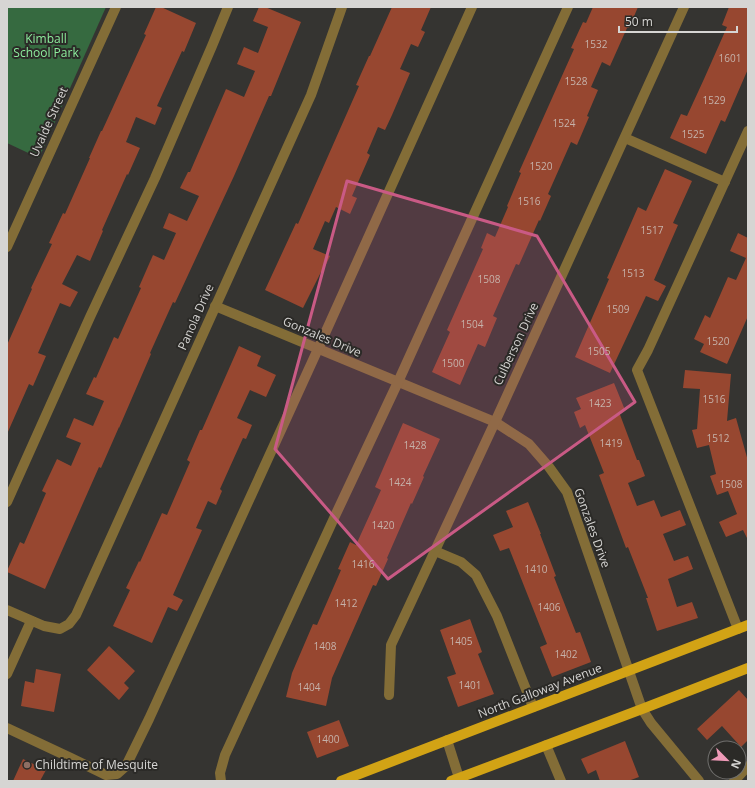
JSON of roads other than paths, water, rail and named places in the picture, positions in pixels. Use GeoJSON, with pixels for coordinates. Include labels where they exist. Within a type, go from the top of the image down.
{"type":"FeatureCollection","features":[{"type":"Feature","properties":{"kind":"main road","name":"North Galloway Avenue"},"geometry":{"type":"LineString","coordinates":[[341,781],[743,627]]}},
{"type":"Feature","properties":{"kind":"main road"},"geometry":{"type":"LineString","coordinates":[[457,780],[748,668]]}},
{"type":"Feature","properties":{"kind":"street","name":"Uvalde Street"},"geometry":{"type":"LineString","coordinates":[[7,247],[116,7]]}},
{"type":"Feature","properties":{"kind":"street"},"geometry":{"type":"LineString","coordinates":[[7,502],[155,178],[228,7]]}},
{"type":"Feature","properties":{"kind":"street","name":"Panola Drive"},"geometry":{"type":"LineString","coordinates":[[31,621],[44,626],[60,629],[69,624],[76,615],[311,95],[342,7]]}},
{"type":"Feature","properties":{"kind":"street"},"geometry":{"type":"LineString","coordinates":[[7,728],[106,775],[117,774],[126,766],[149,719],[318,349],[472,7]]}},
{"type":"Feature","properties":{"kind":"street"},"geometry":{"type":"LineString","coordinates":[[221,781],[220,773],[225,755],[398,382],[568,7]]}},
{"type":"Feature","properties":{"kind":"street","name":"Culberson Drive"},"geometry":{"type":"LineString","coordinates":[[388,694],[391,645],[495,422],[684,7]]}},
{"type":"Feature","properties":{"kind":"street"},"geometry":{"type":"LineString","coordinates":[[743,627],[637,370],[648,350],[748,131]]}},
{"type":"Feature","properties":{"kind":"street"},"geometry":{"type":"LineString","coordinates":[[625,138],[725,182]]}},
{"type":"Feature","properties":{"kind":"street","name":"Gonzales Drive"},"geometry":{"type":"LineString","coordinates":[[215,306],[495,422],[529,444],[567,492],[642,709],[699,781]]}},
{"type":"Feature","properties":{"kind":"street"},"geometry":{"type":"LineString","coordinates":[[435,551],[461,562],[476,575],[497,616],[533,707]]}},
{"type":"Feature","properties":{"kind":"street"},"geometry":{"type":"LineString","coordinates":[[7,610],[31,621],[7,674]]}},
{"type":"Feature","properties":{"kind":"street"},"geometry":{"type":"LineString","coordinates":[[447,740],[457,780]]}},
{"type":"Feature","properties":{"kind":"street"},"geometry":{"type":"LineString","coordinates":[[546,745],[561,781]]}},
{"type":"Feature","properties":{"kind":"street"},"geometry":{"type":"LineString","coordinates":[[734,781],[748,766]]}},
{"type":"Feature","properties":{"kind":"place","name":"Childtime of Mesquite"},"geometry":{"type":"Point","coordinates":[27,765]}},
{"type":"Feature","properties":{"kind":"park label","name":"Kimball School Park"},"geometry":{"type":"Point","coordinates":[46,46]}}]}
